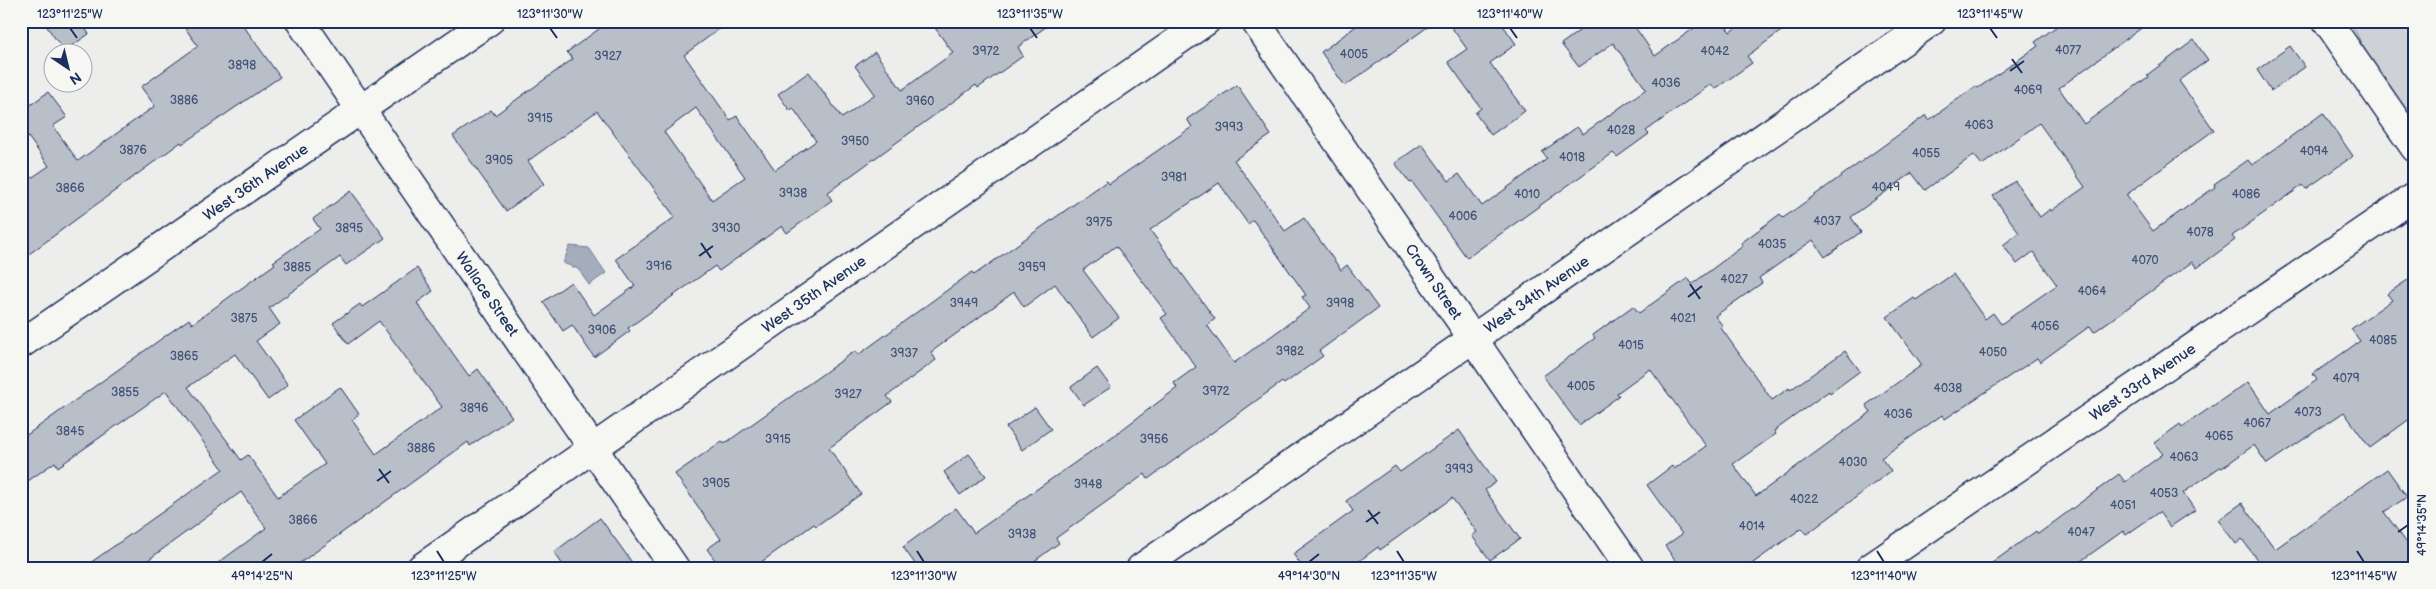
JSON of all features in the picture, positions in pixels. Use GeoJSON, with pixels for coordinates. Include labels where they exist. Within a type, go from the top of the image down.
{"type":"FeatureCollection","features":[{"type":"Feature","properties":{"kind":"street","name":"Wallace Street"},"geometry":{"type":"LineString","coordinates":[[300,21],[675,568]]}},
{"type":"Feature","properties":{"kind":"street","name":"West 36th Avenue"},"geometry":{"type":"LineString","coordinates":[[21,344],[489,21]]}},
{"type":"Feature","properties":{"kind":"street","name":"West 35th Avenue"},"geometry":{"type":"LineString","coordinates":[[421,568],[1206,21]]}},
{"type":"Feature","properties":{"kind":"street","name":"Crown Street"},"geometry":{"type":"LineString","coordinates":[[1255,21],[1630,568]]}},
{"type":"Feature","properties":{"kind":"street","name":"West 34th Avenue"},"geometry":{"type":"LineString","coordinates":[[1141,568],[1932,21]]}},
{"type":"Feature","properties":{"kind":"street"},"geometry":{"type":"LineString","coordinates":[[2327,21],[2415,148]]}},
{"type":"Feature","properties":{"kind":"street","name":"West 33rd Avenue"},"geometry":{"type":"LineString","coordinates":[[1870,568],[2415,196]]}},
{"type":"Feature","properties":{"kind":"shaded area"},"geometry":{"type":"Polygon","coordinates":[[[2350,21],[2415,21],[2415,132],[2373,66],[2350,21]]]}},
{"type":"Feature","properties":{"kind":"water"},"geometry":{"type":"Polygon","coordinates":[[[570,246],[589,248],[606,273],[589,285],[578,269],[563,263],[570,246]]]}},
{"type":"Feature","properties":{"kind":"building"},"geometry":{"type":"Polygon","coordinates":[[[43,21],[80,21],[89,34],[77,42],[58,42],[43,21]]]}},
{"type":"Feature","properties":{"kind":"building"},"geometry":{"type":"Polygon","coordinates":[[[180,21],[240,21],[280,77],[182,144],[181,142],[21,260],[21,185],[49,166],[21,127],[21,112],[48,92],[67,117],[53,126],[78,161],[155,106],[141,87],[198,46],[180,21]]]}},
{"type":"Feature","properties":{"kind":"building"},"geometry":{"type":"Polygon","coordinates":[[[610,21],[730,21],[684,55],[730,120],[737,116],[775,170],[816,141],[793,108],[790,111],[778,94],[809,72],[842,118],[875,94],[855,66],[875,52],[902,90],[953,53],[930,21],[1054,21],[1018,47],[1023,56],[978,88],[976,85],[827,193],[832,200],[787,233],[782,226],[719,271],[715,266],[628,328],[630,331],[594,357],[572,325],[563,331],[543,302],[571,282],[594,315],[635,286],[616,259],[675,217],[597,111],[528,161],[544,184],[506,211],[453,136],[491,110],[495,115],[573,59],[567,52],[610,21]],[[696,108],[664,132],[712,200],[745,177],[696,108]]]}},
{"type":"Feature","properties":{"kind":"building"},"geometry":{"type":"Polygon","coordinates":[[[1363,21],[1436,21],[1345,86],[1321,52],[1363,21]]]}},
{"type":"Feature","properties":{"kind":"building"},"geometry":{"type":"Polygon","coordinates":[[[1447,21],[1500,21],[1516,44],[1490,63],[1525,111],[1491,135],[1475,113],[1481,108],[1448,62],[1467,49],[1447,21]]]}},
{"type":"Feature","properties":{"kind":"building"},"geometry":{"type":"Polygon","coordinates":[[[1593,21],[1644,21],[1635,27],[1655,56],[1704,21],[1722,21],[1730,32],[1745,21],[1795,21],[1747,56],[1752,63],[1715,89],[1711,84],[1646,131],[1649,134],[1617,157],[1613,153],[1467,258],[1412,182],[1410,183],[1395,163],[1422,144],[1449,181],[1459,174],[1482,206],[1547,159],[1542,152],[1577,127],[1583,134],[1646,89],[1613,43],[1579,67],[1561,44],[1593,21]]]}},
{"type":"Feature","properties":{"kind":"building"},"geometry":{"type":"Polygon","coordinates":[[[2064,21],[2151,21],[2059,88],[2084,124],[2194,40],[2208,60],[2179,81],[2214,130],[2126,195],[2153,231],[2215,187],[2214,184],[2248,160],[2252,165],[2323,113],[2353,156],[2306,189],[2303,185],[2232,236],[2235,240],[2197,268],[2192,262],[2094,332],[2090,326],[2040,362],[2037,358],[1945,419],[1942,415],[1881,458],[1891,471],[1807,534],[1802,528],[1746,568],[1681,568],[1665,546],[1682,534],[1647,485],[1672,466],[1674,469],[1706,446],[1650,369],[1617,393],[1619,396],[1579,425],[1543,376],[1595,338],[1593,335],[1633,306],[1639,313],[1688,278],[1692,284],[1743,246],[1741,243],[1780,214],[1783,218],[1926,115],[1929,120],[1976,86],[1978,88],[2038,46],[2035,42],[2064,21]],[[2039,123],[1982,165],[1974,155],[1925,190],[1912,173],[1851,217],[1861,232],[1825,257],[1813,240],[1759,278],[1762,283],[1715,316],[1723,326],[1721,328],[1772,400],[1789,388],[1790,390],[1845,351],[1860,371],[1774,431],[1776,434],[1733,464],[1756,496],[1871,412],[1866,405],[1922,365],[1887,317],[1914,298],[1916,300],[1953,274],[1985,319],[1993,313],[2001,324],[2057,285],[2033,252],[2017,264],[2003,245],[2019,233],[1993,196],[2015,181],[2040,217],[2085,187],[2039,123]]]}},
{"type":"Feature","properties":{"kind":"building"},"geometry":{"type":"Polygon","coordinates":[[[2290,46],[2305,67],[2271,91],[2257,70],[2290,46]]]}},
{"type":"Feature","properties":{"kind":"building"},"geometry":{"type":"Polygon","coordinates":[[[1237,85],[1271,135],[1234,160],[1285,231],[1304,218],[1341,270],[1347,265],[1378,308],[1319,351],[1323,356],[1284,384],[1282,382],[1148,479],[1145,474],[1056,538],[1059,543],[1025,568],[918,568],[903,547],[956,508],[974,533],[1116,434],[1177,388],[1174,383],[1196,367],[1161,318],[1167,314],[1116,246],[1083,270],[1119,318],[1093,337],[1055,284],[1024,307],[1014,292],[931,352],[936,360],[887,396],[892,402],[829,448],[861,494],[816,526],[814,524],[753,568],[721,568],[707,549],[721,539],[675,474],[722,441],[724,444],[855,351],[858,355],[972,272],[974,275],[1107,181],[1109,184],[1192,127],[1187,119],[1237,85]],[[1219,183],[1150,230],[1215,319],[1207,325],[1234,363],[1310,308],[1302,297],[1306,295],[1253,220],[1248,224],[1219,183]]]}},
{"type":"Feature","properties":{"kind":"building"},"geometry":{"type":"Polygon","coordinates":[[[351,191],[385,238],[346,265],[340,257],[269,308],[280,324],[256,341],[288,385],[268,400],[235,354],[188,387],[241,460],[248,455],[278,497],[325,464],[294,420],[340,387],[359,414],[352,420],[376,454],[442,407],[379,321],[348,344],[333,323],[360,304],[362,307],[417,268],[433,291],[417,303],[469,376],[478,369],[512,417],[470,446],[468,442],[293,568],[211,568],[266,528],[241,492],[137,568],[83,568],[223,469],[166,391],[58,467],[55,462],[21,486],[21,439],[189,319],[192,324],[275,264],[273,262],[320,229],[313,219],[351,191]]]}},
{"type":"Feature","properties":{"kind":"building"},"geometry":{"type":"Polygon","coordinates":[[[2415,275],[2415,415],[2370,448],[2344,412],[2267,464],[2254,445],[2222,468],[2220,467],[2183,493],[2195,510],[2170,527],[2159,512],[2126,535],[2123,531],[2071,568],[1985,568],[2036,531],[2038,534],[2119,474],[2125,482],[2163,454],[2154,443],[2180,424],[2182,427],[2248,382],[2270,414],[2317,380],[2313,374],[2360,341],[2351,329],[2392,300],[2387,294],[2415,275]]]}},
{"type":"Feature","properties":{"kind":"building"},"geometry":{"type":"Polygon","coordinates":[[[1097,368],[1111,387],[1084,405],[1071,387],[1097,368]]]}},
{"type":"Feature","properties":{"kind":"building"},"geometry":{"type":"Polygon","coordinates":[[[1035,407],[1051,429],[1022,450],[1006,427],[1035,407]]]}},
{"type":"Feature","properties":{"kind":"building"},"geometry":{"type":"Polygon","coordinates":[[[1459,430],[1496,482],[1485,490],[1520,539],[1490,560],[1472,536],[1477,532],[1452,498],[1380,550],[1378,547],[1350,568],[1303,568],[1293,554],[1353,511],[1346,501],[1395,466],[1400,472],[1459,430]]]}},
{"type":"Feature","properties":{"kind":"building"},"geometry":{"type":"Polygon","coordinates":[[[969,454],[986,476],[960,495],[944,472],[969,454]]]}},
{"type":"Feature","properties":{"kind":"building"},"geometry":{"type":"Polygon","coordinates":[[[2387,469],[2407,497],[2384,512],[2415,554],[2415,568],[2248,568],[2258,561],[2242,539],[2236,544],[2218,520],[2242,503],[2275,549],[2387,469]]]}},
{"type":"Feature","properties":{"kind":"building"},"geometry":{"type":"Polygon","coordinates":[[[600,518],[636,568],[565,568],[554,552],[600,518]]]}}]}
